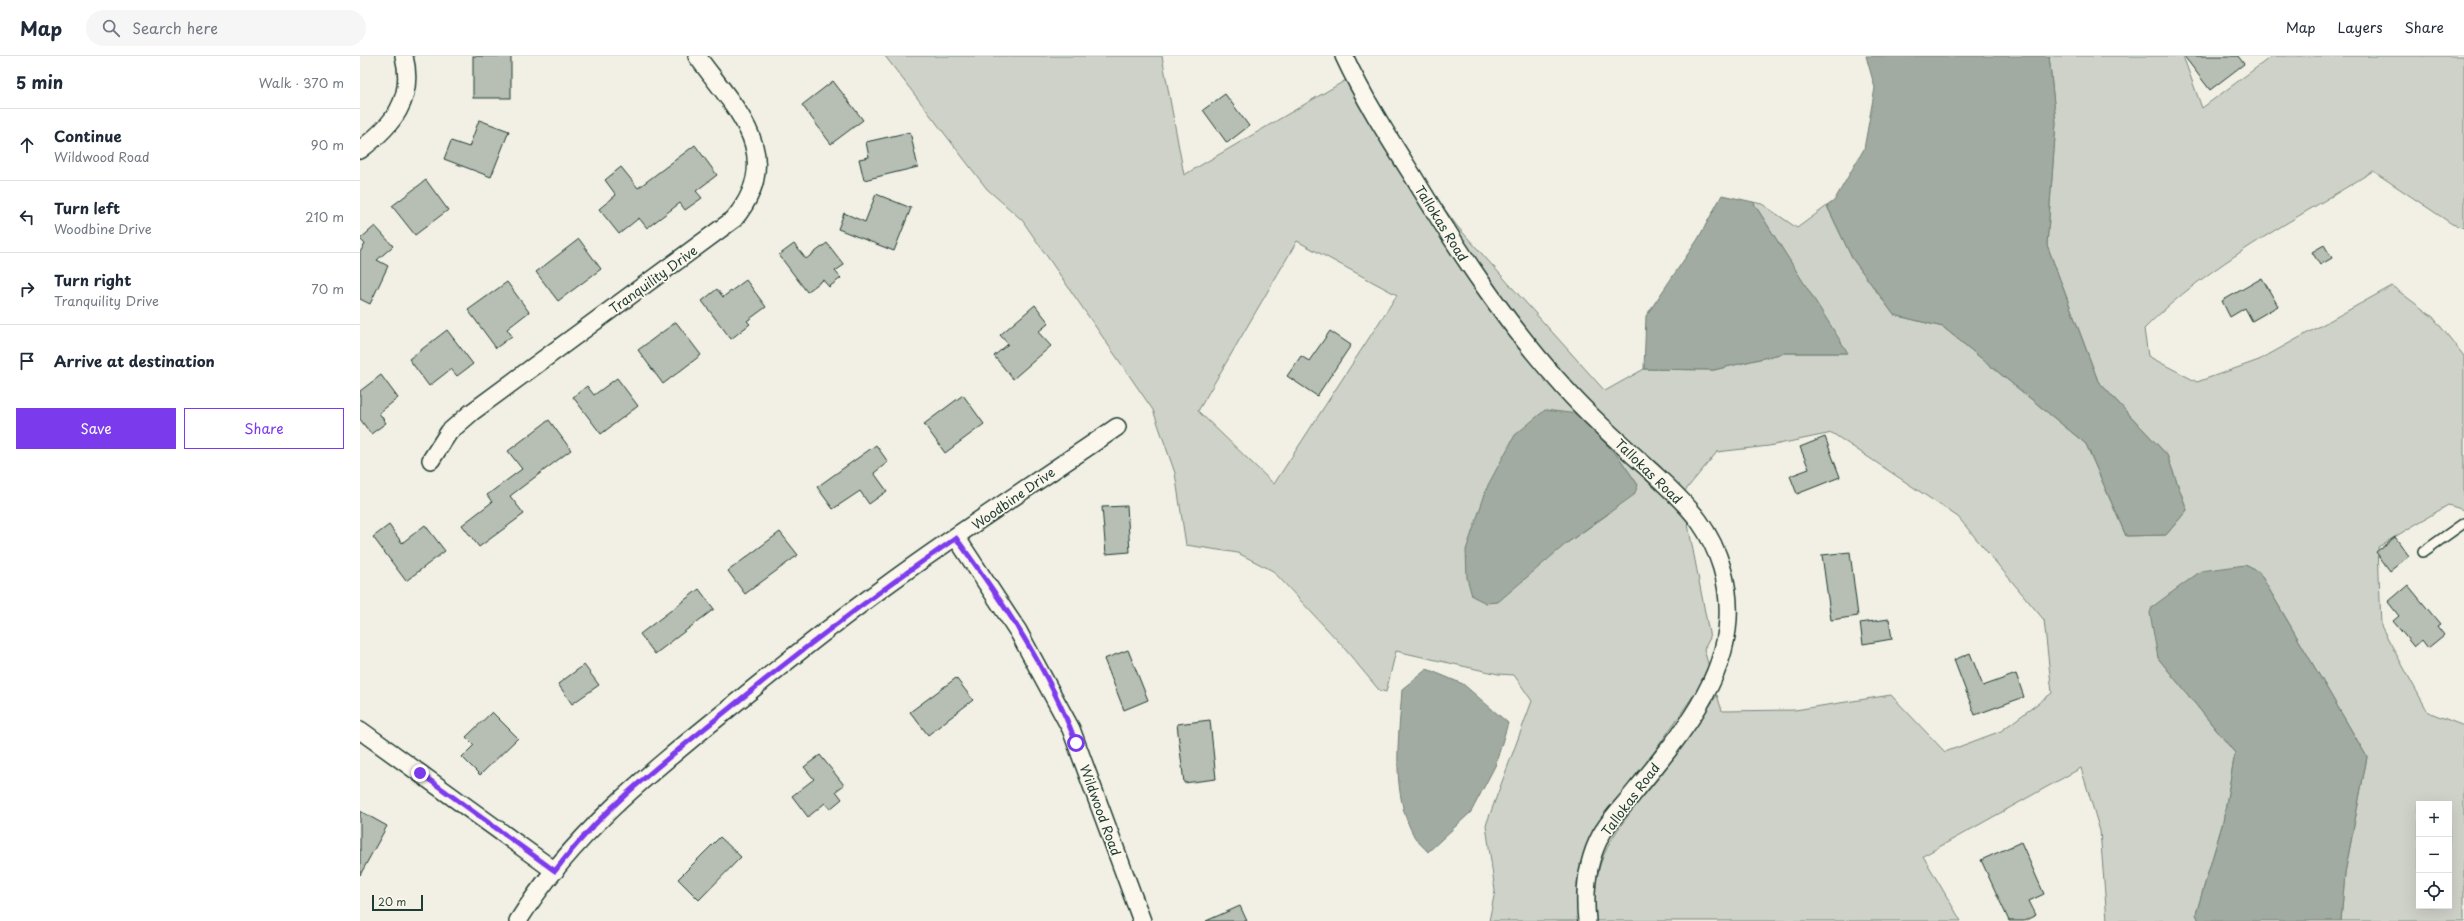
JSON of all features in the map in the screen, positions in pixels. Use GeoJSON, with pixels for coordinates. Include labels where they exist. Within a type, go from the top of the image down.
{"type":"FeatureCollection","features":[{"type":"Feature","properties":{"kind":"street"},"geometry":{"type":"LineString","coordinates":[[360,150],[383,132],[396,116],[403,100],[407,82],[404,56]]}},
{"type":"Feature","properties":{"kind":"street","name":"Tranquility Drive"},"geometry":{"type":"LineString","coordinates":[[431,460],[449,432],[472,412],[734,219],[746,205],[753,190],[757,174],[758,158],[754,140],[746,123],[697,56]]}},
{"type":"Feature","properties":{"kind":"street","name":"Tallokas Road"},"geometry":{"type":"LineString","coordinates":[[1344,56],[1368,104],[1478,278],[1563,388],[1666,486],[1698,519],[1709,537],[1723,570],[1728,618],[1724,647],[1716,675],[1710,689],[1657,764],[1601,835],[1590,864],[1586,886],[1586,921]]}},
{"type":"Feature","properties":{"kind":"street","name":"Woodbine Drive"},"geometry":{"type":"LineString","coordinates":[[518,921],[555,871],[593,826],[644,778],[766,678],[884,587],[1117,427]]}},
{"type":"Feature","properties":{"kind":"street","name":"Wildwood Road"},"geometry":{"type":"LineString","coordinates":[[956,538],[1018,630],[1045,677],[1071,729],[1142,921]]}},
{"type":"Feature","properties":{"kind":"street"},"geometry":{"type":"LineString","coordinates":[[360,730],[555,871]]}},
{"type":"Feature","properties":{"kind":"lane"},"geometry":{"type":"LineString","coordinates":[[2423,552],[2464,523]]}},
{"type":"Feature","properties":{"kind":"shaded area"},"geometry":{"type":"Polygon","coordinates":[[[885,56],[1162,56],[1184,175],[1346,80],[1367,118],[1423,210],[1463,272],[1506,332],[1553,388],[1578,414],[1567,543],[1607,515],[1638,485],[1620,459],[1591,427],[1687,519],[1710,638],[1704,649],[1709,667],[1702,683],[1650,758],[1593,830],[1582,860],[1577,883],[1578,921],[1489,921],[1495,891],[1486,825],[1532,701],[1514,675],[1498,674],[1396,651],[1386,692],[1379,690],[1339,642],[1273,571],[1238,553],[1186,545],[1175,473],[1153,410],[1022,220],[987,189],[885,56]],[[1297,241],[1198,411],[1274,484],[1397,295],[1297,241]]]}},
{"type":"Feature","properties":{"kind":"shaded area"},"geometry":{"type":"Polygon","coordinates":[[[1866,56],[2049,56],[2056,123],[2047,245],[2098,381],[2167,455],[2187,510],[2166,535],[2126,536],[2086,444],[1943,327],[1894,315],[1852,258],[1827,206],[1834,201],[1864,149],[1875,88],[1866,56]]]}},
{"type":"Feature","properties":{"kind":"shaded area"},"geometry":{"type":"Polygon","coordinates":[[[2049,56],[2183,56],[2202,108],[2272,56],[2464,56],[2464,228],[2452,224],[2373,171],[2283,225],[2224,263],[2169,305],[2144,329],[2148,356],[2197,382],[2259,360],[2392,286],[2433,317],[2464,356],[2464,510],[2448,505],[2378,547],[2381,626],[2428,712],[2464,726],[2464,921],[2341,921],[2345,873],[2367,757],[2259,572],[2245,565],[2158,658],[2235,753],[2223,822],[2196,914],[2199,921],[2107,921],[2100,831],[2081,768],[1923,856],[1961,921],[1595,921],[1594,896],[1597,875],[1603,856],[1612,838],[1671,762],[1717,695],[1722,711],[1795,710],[1891,695],[1945,752],[2001,731],[2052,693],[2044,620],[1958,517],[1832,433],[1769,446],[1717,452],[1684,492],[1596,409],[1549,358],[1496,289],[1432,192],[1457,226],[1605,391],[1644,369],[1714,370],[1784,353],[1847,353],[1753,202],[1762,204],[1797,228],[1827,206],[1852,258],[1894,315],[1943,327],[2086,444],[2126,536],[2166,535],[2187,510],[2167,455],[2098,381],[2047,245],[2056,123],[2049,56]]]}},
{"type":"Feature","properties":{"kind":"shaded area"},"geometry":{"type":"Polygon","coordinates":[[[1722,195],[1753,202],[1848,353],[1784,353],[1714,370],[1644,369],[1646,316],[1698,239],[1722,195]]]}},
{"type":"Feature","properties":{"kind":"shaded area"},"geometry":{"type":"Polygon","coordinates":[[[1545,410],[1578,414],[1620,459],[1638,485],[1634,495],[1567,543],[1498,602],[1486,603],[1472,596],[1467,578],[1466,550],[1488,485],[1515,435],[1545,410]]]}},
{"type":"Feature","properties":{"kind":"shaded area"},"geometry":{"type":"Polygon","coordinates":[[[2245,565],[2259,572],[2367,757],[2345,873],[2341,921],[2199,921],[2196,914],[2223,822],[2235,753],[2158,658],[2150,613],[2152,607],[2201,571],[2245,565]]]}},
{"type":"Feature","properties":{"kind":"shaded area"},"geometry":{"type":"Polygon","coordinates":[[[1427,669],[1463,684],[1508,723],[1495,766],[1471,812],[1428,852],[1415,838],[1406,819],[1399,783],[1398,764],[1402,689],[1427,669]]]}},
{"type":"Feature","properties":{"kind":"building"},"geometry":{"type":"Polygon","coordinates":[[[473,56],[511,56],[511,98],[473,98],[473,56]]]}},
{"type":"Feature","properties":{"kind":"building"},"geometry":{"type":"Polygon","coordinates":[[[2184,56],[2238,56],[2244,64],[2210,90],[2184,56]]]}},
{"type":"Feature","properties":{"kind":"building"},"geometry":{"type":"Polygon","coordinates":[[[833,81],[863,120],[831,144],[802,105],[833,81]]]}},
{"type":"Feature","properties":{"kind":"building"},"geometry":{"type":"Polygon","coordinates":[[[1225,94],[1249,126],[1227,143],[1203,110],[1225,94]]]}},
{"type":"Feature","properties":{"kind":"building"},"geometry":{"type":"Polygon","coordinates":[[[479,120],[509,131],[491,177],[444,159],[451,141],[469,147],[479,120]]]}},
{"type":"Feature","properties":{"kind":"building"},"geometry":{"type":"Polygon","coordinates":[[[910,132],[918,167],[864,180],[859,159],[869,157],[866,142],[910,132]]]}},
{"type":"Feature","properties":{"kind":"building"},"geometry":{"type":"Polygon","coordinates":[[[695,145],[717,175],[696,191],[702,198],[685,210],[680,203],[647,228],[639,218],[619,234],[599,209],[616,195],[605,180],[621,167],[638,188],[695,145]]]}},
{"type":"Feature","properties":{"kind":"building"},"geometry":{"type":"Polygon","coordinates":[[[426,180],[448,210],[415,235],[392,206],[426,180]]]}},
{"type":"Feature","properties":{"kind":"building"},"geometry":{"type":"Polygon","coordinates":[[[876,194],[911,208],[894,251],[838,229],[844,213],[865,222],[876,194]]]}},
{"type":"Feature","properties":{"kind":"building"},"geometry":{"type":"Polygon","coordinates":[[[375,226],[393,246],[377,260],[388,266],[370,304],[360,299],[360,252],[365,244],[360,239],[375,226]]]}},
{"type":"Feature","properties":{"kind":"building"},"geometry":{"type":"Polygon","coordinates":[[[579,239],[601,269],[558,301],[536,272],[579,239]]]}},
{"type":"Feature","properties":{"kind":"building"},"geometry":{"type":"Polygon","coordinates":[[[827,243],[844,265],[835,271],[841,278],[829,287],[823,280],[807,292],[779,255],[794,244],[806,259],[827,243]]]}},
{"type":"Feature","properties":{"kind":"building"},"geometry":{"type":"Polygon","coordinates":[[[2324,245],[2332,258],[2320,265],[2312,252],[2324,245]]]}},
{"type":"Feature","properties":{"kind":"building"},"geometry":{"type":"Polygon","coordinates":[[[2262,278],[2278,306],[2252,321],[2245,308],[2230,317],[2222,301],[2262,278]]]}},
{"type":"Feature","properties":{"kind":"building"},"geometry":{"type":"Polygon","coordinates":[[[746,280],[766,307],[747,321],[750,324],[731,339],[702,301],[717,289],[723,297],[746,280]]]}},
{"type":"Feature","properties":{"kind":"building"},"geometry":{"type":"Polygon","coordinates":[[[507,282],[529,312],[507,329],[512,336],[496,348],[468,310],[507,282]]]}},
{"type":"Feature","properties":{"kind":"building"},"geometry":{"type":"Polygon","coordinates":[[[1035,305],[1049,323],[1038,332],[1051,346],[1013,379],[994,356],[1008,344],[1000,335],[1035,305]]]}},
{"type":"Feature","properties":{"kind":"building"},"geometry":{"type":"Polygon","coordinates":[[[676,322],[701,355],[663,384],[638,350],[676,322]]]}},
{"type":"Feature","properties":{"kind":"building"},"geometry":{"type":"Polygon","coordinates":[[[447,330],[473,364],[457,376],[451,369],[429,386],[409,359],[447,330]]]}},
{"type":"Feature","properties":{"kind":"building"},"geometry":{"type":"Polygon","coordinates":[[[1330,331],[1351,345],[1317,396],[1287,376],[1301,356],[1309,361],[1330,331]]]}},
{"type":"Feature","properties":{"kind":"building"},"geometry":{"type":"Polygon","coordinates":[[[381,375],[398,398],[379,413],[386,423],[371,434],[360,419],[360,391],[381,375]]]}},
{"type":"Feature","properties":{"kind":"building"},"geometry":{"type":"Polygon","coordinates":[[[617,378],[638,406],[601,434],[573,397],[587,386],[594,395],[617,378]]]}},
{"type":"Feature","properties":{"kind":"building"},"geometry":{"type":"Polygon","coordinates":[[[963,395],[984,424],[945,453],[924,424],[963,395]]]}},
{"type":"Feature","properties":{"kind":"building"},"geometry":{"type":"Polygon","coordinates":[[[549,420],[571,450],[510,496],[524,514],[479,547],[462,525],[492,502],[487,495],[522,469],[508,451],[549,420]]]}},
{"type":"Feature","properties":{"kind":"building"},"geometry":{"type":"Polygon","coordinates":[[[1825,437],[1840,477],[1797,494],[1790,476],[1809,469],[1800,447],[1825,437]]]}},
{"type":"Feature","properties":{"kind":"building"},"geometry":{"type":"Polygon","coordinates":[[[876,445],[888,462],[874,473],[887,491],[869,504],[860,491],[833,509],[817,487],[876,445]]]}},
{"type":"Feature","properties":{"kind":"building"},"geometry":{"type":"Polygon","coordinates":[[[1127,506],[1130,552],[1106,554],[1102,507],[1127,506]]]}},
{"type":"Feature","properties":{"kind":"building"},"geometry":{"type":"Polygon","coordinates":[[[389,525],[402,543],[425,525],[445,551],[406,581],[373,537],[389,525]]]}},
{"type":"Feature","properties":{"kind":"building"},"geometry":{"type":"Polygon","coordinates":[[[780,532],[798,555],[745,594],[728,571],[780,532]]]}},
{"type":"Feature","properties":{"kind":"building"},"geometry":{"type":"Polygon","coordinates":[[[2395,537],[2409,556],[2390,571],[2376,552],[2395,537]]]}},
{"type":"Feature","properties":{"kind":"building"},"geometry":{"type":"Polygon","coordinates":[[[1850,552],[1858,616],[1831,620],[1822,555],[1850,552]]]}},
{"type":"Feature","properties":{"kind":"building"},"geometry":{"type":"Polygon","coordinates":[[[2408,585],[2440,624],[2437,626],[2444,635],[2428,648],[2422,640],[2414,647],[2393,621],[2399,616],[2388,602],[2408,585]]]}},
{"type":"Feature","properties":{"kind":"building"},"geometry":{"type":"Polygon","coordinates":[[[699,589],[714,609],[655,654],[640,634],[699,589]]]}},
{"type":"Feature","properties":{"kind":"building"},"geometry":{"type":"Polygon","coordinates":[[[1889,619],[1892,639],[1863,644],[1860,623],[1889,619]]]}},
{"type":"Feature","properties":{"kind":"building"},"geometry":{"type":"Polygon","coordinates":[[[1128,650],[1148,700],[1124,710],[1104,659],[1128,650]]]}},
{"type":"Feature","properties":{"kind":"building"},"geometry":{"type":"Polygon","coordinates":[[[1970,653],[1983,686],[2016,674],[2024,697],[1975,715],[1954,660],[1970,653]]]}},
{"type":"Feature","properties":{"kind":"building"},"geometry":{"type":"Polygon","coordinates":[[[584,665],[599,685],[572,704],[558,684],[584,665]]]}},
{"type":"Feature","properties":{"kind":"building"},"geometry":{"type":"Polygon","coordinates":[[[956,678],[973,700],[928,735],[910,712],[956,678]]]}},
{"type":"Feature","properties":{"kind":"building"},"geometry":{"type":"Polygon","coordinates":[[[492,712],[518,738],[480,775],[462,757],[474,745],[466,737],[492,712]]]}},
{"type":"Feature","properties":{"kind":"building"},"geometry":{"type":"Polygon","coordinates":[[[1210,720],[1216,779],[1184,783],[1177,724],[1210,720]]]}},
{"type":"Feature","properties":{"kind":"building"},"geometry":{"type":"Polygon","coordinates":[[[820,755],[844,785],[836,791],[842,799],[830,809],[825,803],[808,817],[792,796],[814,779],[804,767],[820,755]]]}},
{"type":"Feature","properties":{"kind":"building"},"geometry":{"type":"Polygon","coordinates":[[[360,811],[387,826],[360,875],[360,811]]]}},
{"type":"Feature","properties":{"kind":"building"},"geometry":{"type":"Polygon","coordinates":[[[720,837],[741,857],[699,900],[678,879],[720,837]]]}},
{"type":"Feature","properties":{"kind":"building"},"geometry":{"type":"Polygon","coordinates":[[[2021,842],[2044,894],[2029,901],[2036,915],[2024,921],[2009,921],[1981,860],[2021,842]]]}},
{"type":"Feature","properties":{"kind":"building"},"geometry":{"type":"Polygon","coordinates":[[[1240,906],[1247,921],[1206,921],[1240,906]]]}},
{"type":"Feature","properties":{"kind":"route"},"geometry":{"type":"LineString","coordinates":[[420,773],[555,871],[593,826],[644,778],[766,678],[884,587],[956,538],[987,581],[1018,630],[1045,677],[1071,729],[1076,743]]}}]}
